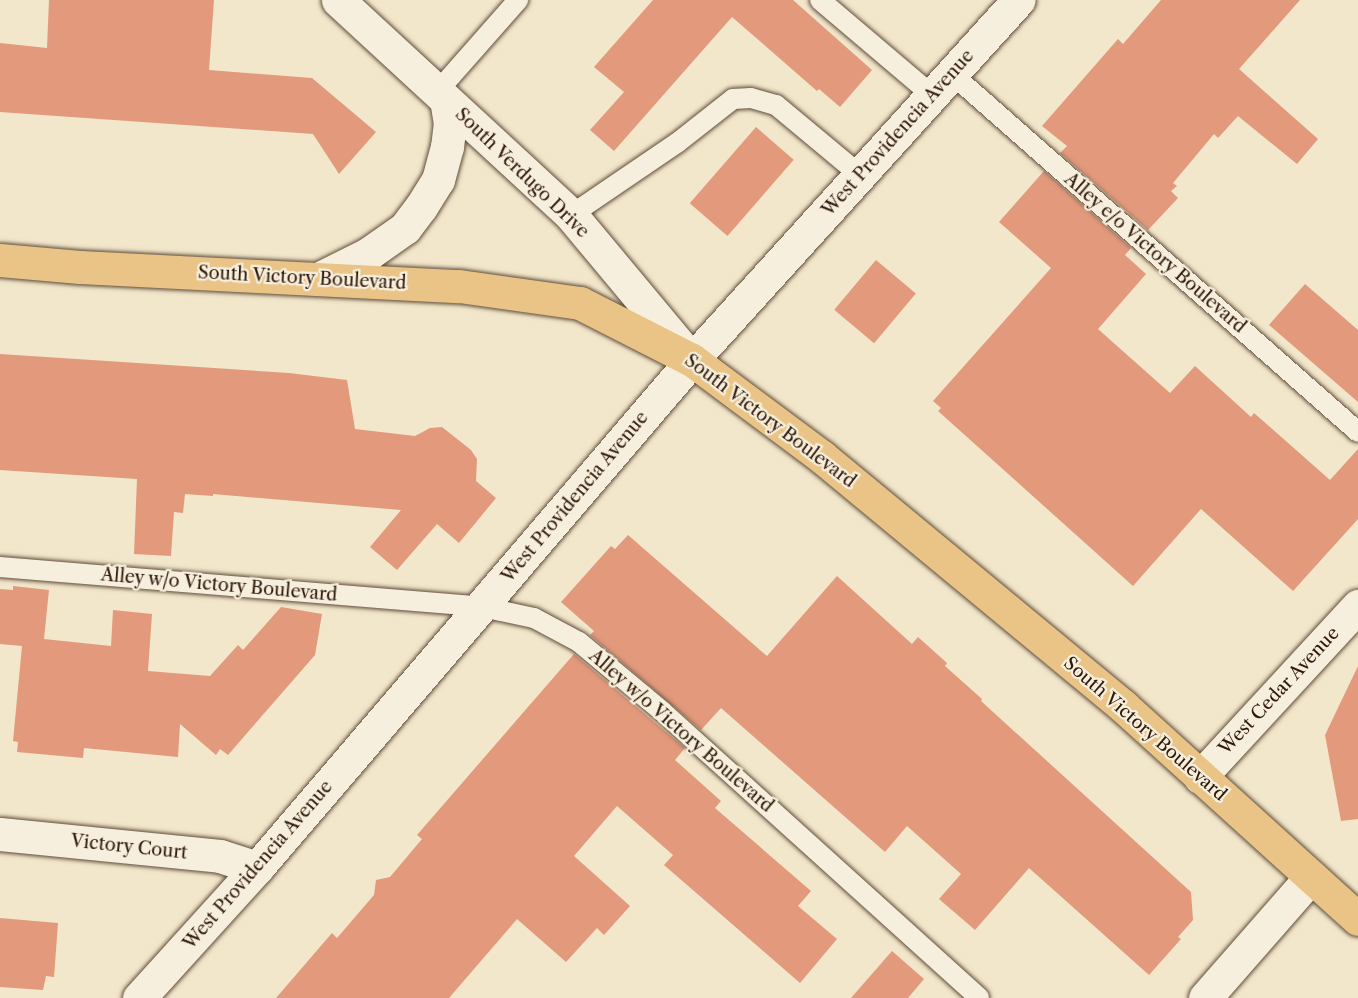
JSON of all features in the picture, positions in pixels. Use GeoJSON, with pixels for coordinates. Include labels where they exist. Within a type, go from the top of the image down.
{"type":"FeatureCollection","features":[{"type":"Feature","properties":{"kind":"main road","name":"South Victory Boulevard"},"geometry":{"type":"LineString","coordinates":[[0,260],[459,286],[580,303],[692,360],[831,464],[1123,706],[1358,919]]}},
{"type":"Feature","properties":{"kind":"street","name":"South Verdugo Drive"},"geometry":{"type":"LineString","coordinates":[[338,0],[571,215],[692,360]]}},
{"type":"Feature","properties":{"kind":"street","name":"West Providencia Avenue"},"geometry":{"type":"LineString","coordinates":[[139,998],[257,868],[692,360],[1017,0]]}},
{"type":"Feature","properties":{"kind":"street"},"geometry":{"type":"LineString","coordinates":[[318,279],[368,254],[405,228],[422,207],[438,180],[447,147],[450,124],[441,96]]}},
{"type":"Feature","properties":{"kind":"street","name":"West Cedar Avenue"},"geometry":{"type":"LineString","coordinates":[[1200,777],[1358,606]]}},
{"type":"Feature","properties":{"kind":"street","name":"Victory Court"},"geometry":{"type":"LineString","coordinates":[[0,834],[220,856],[257,868]]}},
{"type":"Feature","properties":{"kind":"street"},"geometry":{"type":"LineString","coordinates":[[1205,998],[1311,877]]}},
{"type":"Feature","properties":{"kind":"lane"},"geometry":{"type":"LineString","coordinates":[[441,96],[518,0]]}},
{"type":"Feature","properties":{"kind":"lane","name":"Alley e/o Victory Boulevard"},"geometry":{"type":"LineString","coordinates":[[820,0],[942,85],[1358,432]]}},
{"type":"Feature","properties":{"kind":"lane"},"geometry":{"type":"LineString","coordinates":[[571,215],[677,143],[734,99],[751,98],[776,105],[860,175]]}},
{"type":"Feature","properties":{"kind":"lane","name":"Alley w/o Victory Boulevard"},"geometry":{"type":"LineString","coordinates":[[0,567],[482,607],[534,618],[579,642],[663,712],[979,998]]}},
{"type":"Feature","properties":{"kind":"building"},"geometry":{"type":"Polygon","coordinates":[[[49,0],[214,0],[209,70],[312,78],[376,132],[339,174],[313,134],[0,112],[0,43],[47,48],[49,0]]]}},
{"type":"Feature","properties":{"kind":"building"},"geometry":{"type":"Polygon","coordinates":[[[653,0],[793,0],[872,70],[840,107],[819,89],[817,91],[732,17],[614,151],[590,130],[624,92],[594,67],[653,0]]]}},
{"type":"Feature","properties":{"kind":"building"},"geometry":{"type":"Polygon","coordinates":[[[1161,0],[1300,0],[1239,69],[1318,139],[1297,164],[1238,116],[1218,138],[1214,134],[1173,183],[1177,186],[1171,191],[1178,198],[1148,230],[1060,153],[1067,146],[1042,126],[1118,39],[1123,44],[1161,0]]]}},
{"type":"Feature","properties":{"kind":"building"},"geometry":{"type":"Polygon","coordinates":[[[756,127],[794,160],[727,236],[690,203],[756,127]]]}},
{"type":"Feature","properties":{"kind":"building"},"geometry":{"type":"Polygon","coordinates":[[[1044,171],[1131,248],[1125,255],[1146,274],[1098,329],[1170,393],[1195,366],[1251,417],[1254,413],[1330,480],[1358,449],[1358,519],[1293,591],[1201,509],[1133,586],[938,411],[941,408],[933,401],[1051,268],[999,222],[1044,171]]]}},
{"type":"Feature","properties":{"kind":"building"},"geometry":{"type":"Polygon","coordinates":[[[876,260],[916,293],[874,343],[834,310],[876,260]]]}},
{"type":"Feature","properties":{"kind":"building"},"geometry":{"type":"Polygon","coordinates":[[[1305,284],[1358,330],[1358,402],[1269,325],[1305,284]]]}},
{"type":"Feature","properties":{"kind":"building"},"geometry":{"type":"Polygon","coordinates":[[[0,354],[289,373],[347,380],[355,429],[415,436],[430,428],[442,427],[471,450],[477,459],[476,481],[496,498],[459,543],[437,524],[397,570],[370,547],[401,510],[213,494],[213,496],[185,494],[183,513],[174,512],[171,556],[134,554],[137,479],[0,470],[0,354]]]}},
{"type":"Feature","properties":{"kind":"building"},"geometry":{"type":"Polygon","coordinates":[[[628,535],[767,656],[837,576],[912,644],[918,637],[947,663],[945,666],[982,699],[981,701],[1191,892],[1193,920],[1178,937],[1181,939],[1149,975],[1029,868],[975,930],[939,899],[961,874],[907,826],[885,852],[721,708],[701,730],[590,635],[594,631],[561,602],[611,546],[615,549],[628,535]]]}},
{"type":"Feature","properties":{"kind":"building"},"geometry":{"type":"Polygon","coordinates":[[[13,586],[49,590],[44,639],[111,646],[113,610],[152,614],[148,671],[210,676],[238,645],[243,650],[281,607],[322,614],[315,655],[228,755],[220,749],[216,755],[180,724],[178,757],[84,748],[83,758],[17,752],[18,742],[13,741],[22,646],[0,644],[0,589],[13,590],[13,586]]]}},
{"type":"Feature","properties":{"kind":"building"},"geometry":{"type":"Polygon","coordinates":[[[574,654],[685,748],[675,760],[721,801],[715,808],[811,891],[798,906],[837,939],[800,983],[664,865],[673,855],[617,806],[574,856],[630,906],[604,935],[597,928],[566,962],[517,919],[449,998],[276,998],[332,933],[337,938],[374,895],[376,880],[390,877],[422,839],[417,835],[574,654]]]}},
{"type":"Feature","properties":{"kind":"building"},"geometry":{"type":"Polygon","coordinates":[[[1358,666],[1358,819],[1341,821],[1325,735],[1358,666]]]}},
{"type":"Feature","properties":{"kind":"building"},"geometry":{"type":"Polygon","coordinates":[[[0,918],[58,923],[54,977],[46,976],[43,990],[0,987],[0,918]]]}},
{"type":"Feature","properties":{"kind":"building"},"geometry":{"type":"Polygon","coordinates":[[[892,951],[924,979],[908,998],[851,998],[892,951]]]}}]}
